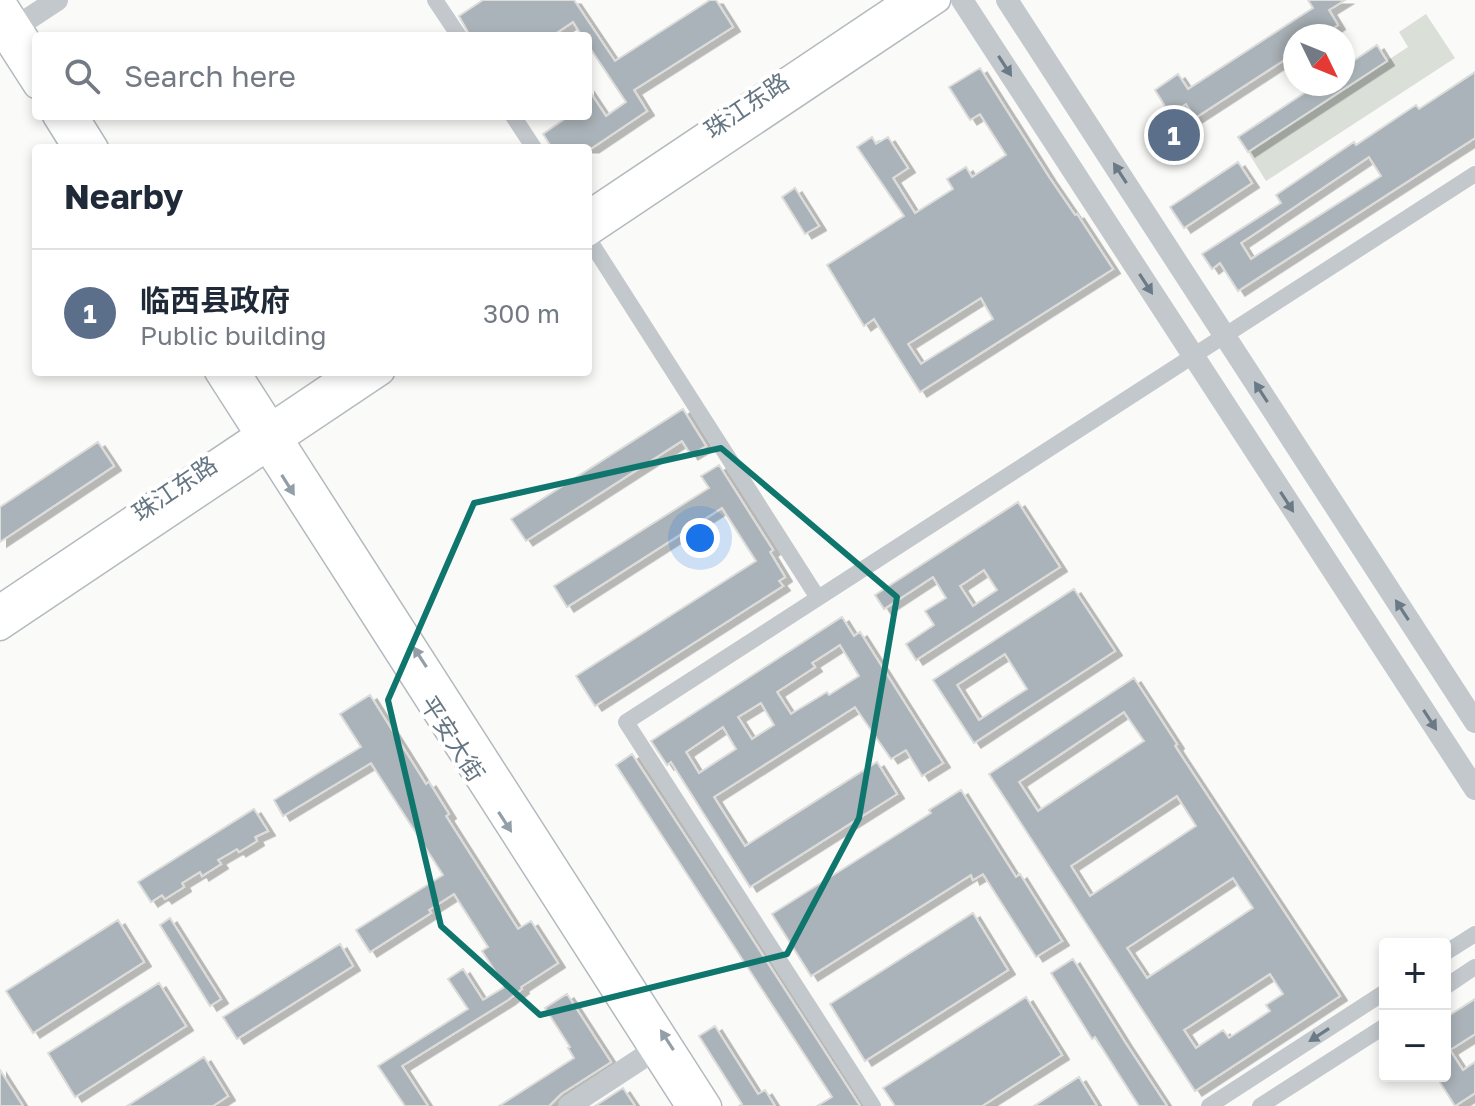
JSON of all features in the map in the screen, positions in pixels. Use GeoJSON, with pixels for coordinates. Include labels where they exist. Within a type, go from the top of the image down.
{"type":"FeatureCollection","features":[{"type":"Feature","properties":{"kind":"main road"},"geometry":{"type":"LineString","coordinates":[[2,0],[6,32],[32,79]]}},
{"type":"Feature","properties":{"kind":"main road","name":"珠江东路"},"geometry":{"type":"LineString","coordinates":[[592,210],[906,0]]}},
{"type":"Feature","properties":{"kind":"main road"},"geometry":{"type":"LineString","coordinates":[[592,233],[938,0]]}},
{"type":"Feature","properties":{"kind":"main road"},"geometry":{"type":"LineString","coordinates":[[6,32],[32,50]]}},
{"type":"Feature","properties":{"kind":"main road"},"geometry":{"type":"LineString","coordinates":[[58,120],[72,144]]}},
{"type":"Feature","properties":{"kind":"main road"},"geometry":{"type":"LineString","coordinates":[[78,120],[94,144]]}},
{"type":"Feature","properties":{"kind":"main road","name":"平安大街"},"geometry":{"type":"LineString","coordinates":[[220,376],[270,439],[709,1106]]}},
{"type":"Feature","properties":{"kind":"main road","name":"平安大街"},"geometry":{"type":"LineString","coordinates":[[240,376],[270,439],[688,1106]]}},
{"type":"Feature","properties":{"kind":"main road","name":"珠江东路"},"geometry":{"type":"LineString","coordinates":[[0,628],[270,439],[345,376]]}},
{"type":"Feature","properties":{"kind":"main road"},"geometry":{"type":"LineString","coordinates":[[270,439],[375,376]]}},
{"type":"Feature","properties":{"kind":"main road","name":"珠江东路"},"geometry":{"type":"LineString","coordinates":[[0,607],[270,439]]}},
{"type":"Feature","properties":{"kind":"street"},"geometry":{"type":"LineString","coordinates":[[6,32],[57,0]]}},
{"type":"Feature","properties":{"kind":"street"},"geometry":{"type":"LineString","coordinates":[[435,0],[456,32]]}},
{"type":"Feature","properties":{"kind":"street"},"geometry":{"type":"LineString","coordinates":[[962,0],[1475,789]]}},
{"type":"Feature","properties":{"kind":"street"},"geometry":{"type":"LineString","coordinates":[[1007,0],[1475,722]]}},
{"type":"Feature","properties":{"kind":"street"},"geometry":{"type":"LineString","coordinates":[[516,120],[531,144]]}},
{"type":"Feature","properties":{"kind":"street"},"geometry":{"type":"LineString","coordinates":[[873,1106],[626,722],[1475,174]]}},
{"type":"Feature","properties":{"kind":"street"},"geometry":{"type":"LineString","coordinates":[[592,242],[818,598]]}},
{"type":"Feature","properties":{"kind":"street"},"geometry":{"type":"LineString","coordinates":[[1451,949],[1475,934]]}},
{"type":"Feature","properties":{"kind":"street"},"geometry":{"type":"LineString","coordinates":[[1451,983],[1475,967]]}},
{"type":"Feature","properties":{"kind":"street"},"geometry":{"type":"LineString","coordinates":[[1209,1106],[1379,996]]}},
{"type":"Feature","properties":{"kind":"street"},"geometry":{"type":"LineString","coordinates":[[1260,1106],[1379,1030]]}},
{"type":"Feature","properties":{"kind":"street"},"geometry":{"type":"LineString","coordinates":[[569,1106],[653,1051]]}},
{"type":"Feature","properties":{"kind":"highlighted area"},"geometry":{"type":"Polygon","coordinates":[[[721,448],[897,597],[859,818],[787,954],[540,1015],[441,926],[388,700],[474,503],[721,448]]]}},
{"type":"Feature","properties":{"kind":"shaded area"},"geometry":{"type":"Polygon","coordinates":[[[1426,14],[1455,58],[1266,181],[1248,152],[1333,96],[1355,96],[1355,82],[1408,47],[1399,32],[1426,14]]]}},
{"type":"Feature","properties":{"kind":"building"},"geometry":{"type":"Polygon","coordinates":[[[483,0],[574,0],[615,61],[710,0],[716,0],[733,27],[634,90],[647,111],[592,148],[592,144],[549,144],[543,134],[563,120],[592,120],[592,95],[606,116],[626,102],[592,51],[592,32],[579,32],[573,22],[558,32],[468,32],[459,16],[483,0]]]}},
{"type":"Feature","properties":{"kind":"building"},"geometry":{"type":"Polygon","coordinates":[[[1308,0],[1345,0],[1329,10],[1337,24],[1288,24],[1313,8],[1308,0]]]}},
{"type":"Feature","properties":{"kind":"building"},"geometry":{"type":"Polygon","coordinates":[[[1283,27],[1283,61],[1195,118],[1186,104],[1170,114],[1155,90],[1178,74],[1188,89],[1283,27]]]}},
{"type":"Feature","properties":{"kind":"building"},"geometry":{"type":"Polygon","coordinates":[[[1377,45],[1387,61],[1355,82],[1355,60],[1377,45]]]}},
{"type":"Feature","properties":{"kind":"building"},"geometry":{"type":"Polygon","coordinates":[[[980,68],[1049,177],[1113,269],[920,392],[874,319],[864,326],[827,265],[904,216],[857,147],[872,137],[876,144],[888,137],[908,168],[893,178],[915,213],[953,189],[947,179],[966,167],[972,177],[1006,155],[980,114],[970,120],[949,87],[980,68]],[[981,298],[908,344],[921,364],[993,319],[981,298]]]}},
{"type":"Feature","properties":{"kind":"building"},"geometry":{"type":"Polygon","coordinates":[[[1475,72],[1475,138],[1238,291],[1220,263],[1212,269],[1202,254],[1281,203],[1276,195],[1354,142],[1356,145],[1416,105],[1419,109],[1475,72]],[[1369,157],[1241,243],[1251,259],[1381,176],[1369,157]]]}},
{"type":"Feature","properties":{"kind":"building"},"geometry":{"type":"Polygon","coordinates":[[[1300,96],[1334,96],[1248,152],[1238,137],[1300,96]]]}},
{"type":"Feature","properties":{"kind":"building"},"geometry":{"type":"Polygon","coordinates":[[[1238,162],[1252,183],[1184,228],[1170,207],[1238,162]]]}},
{"type":"Feature","properties":{"kind":"building"},"geometry":{"type":"Polygon","coordinates":[[[795,188],[819,226],[805,234],[782,197],[795,188]]]}},
{"type":"Feature","properties":{"kind":"building"},"geometry":{"type":"Polygon","coordinates":[[[683,409],[706,446],[691,455],[682,441],[526,541],[511,519],[683,409]]]}},
{"type":"Feature","properties":{"kind":"building"},"geometry":{"type":"Polygon","coordinates":[[[98,442],[114,466],[0,542],[0,507],[98,442]]]}},
{"type":"Feature","properties":{"kind":"building"},"geometry":{"type":"Polygon","coordinates":[[[719,465],[773,550],[770,552],[785,577],[779,581],[783,586],[595,706],[576,676],[756,561],[722,508],[567,607],[554,586],[709,488],[701,476],[719,465]]]}},
{"type":"Feature","properties":{"kind":"building"},"geometry":{"type":"Polygon","coordinates":[[[1018,502],[1060,567],[916,660],[906,644],[934,625],[925,611],[946,598],[933,577],[884,609],[875,595],[1018,502]],[[984,570],[960,586],[973,606],[997,590],[984,570]]]}},
{"type":"Feature","properties":{"kind":"building"},"geometry":{"type":"Polygon","coordinates":[[[1074,589],[1115,651],[974,743],[933,680],[1074,589]],[[1005,654],[957,685],[979,720],[1027,689],[1005,654]]]}},
{"type":"Feature","properties":{"kind":"building"},"geometry":{"type":"Polygon","coordinates":[[[842,617],[854,636],[860,632],[943,763],[922,776],[906,750],[891,759],[855,707],[714,797],[745,846],[877,762],[897,794],[750,887],[671,762],[667,765],[651,741],[842,617]],[[840,645],[812,663],[815,667],[777,692],[791,714],[859,676],[840,645]],[[761,703],[738,717],[752,739],[774,725],[761,703]],[[723,727],[686,752],[699,773],[736,749],[723,727]]]}},
{"type":"Feature","properties":{"kind":"building"},"geometry":{"type":"Polygon","coordinates":[[[1134,678],[1177,744],[1175,746],[1340,996],[1195,1091],[989,774],[1134,678]],[[1124,712],[1019,782],[1038,811],[1144,741],[1124,712]],[[1177,796],[1071,866],[1090,896],[1196,826],[1177,796]],[[1233,878],[1127,948],[1147,978],[1253,908],[1233,878]],[[1270,974],[1184,1030],[1196,1048],[1223,1030],[1229,1038],[1270,1011],[1266,1005],[1283,994],[1270,974]]]}},
{"type":"Feature","properties":{"kind":"building"},"geometry":{"type":"Polygon","coordinates":[[[370,695],[426,784],[429,782],[449,814],[446,816],[518,929],[531,921],[558,963],[521,987],[508,1000],[402,1066],[428,1106],[405,1106],[378,1066],[468,1009],[448,979],[463,969],[483,1000],[503,988],[482,951],[488,947],[454,894],[429,910],[431,913],[370,952],[356,930],[443,875],[371,763],[283,816],[274,800],[361,747],[340,714],[370,695]]]}},
{"type":"Feature","properties":{"kind":"building"},"geometry":{"type":"Polygon","coordinates":[[[632,754],[860,1106],[817,1106],[832,1097],[616,765],[632,754]]]}},
{"type":"Feature","properties":{"kind":"building"},"geometry":{"type":"Polygon","coordinates":[[[961,790],[1016,877],[1020,874],[1062,941],[1036,957],[983,874],[973,880],[971,875],[811,976],[772,914],[931,813],[929,810],[961,790]]]}},
{"type":"Feature","properties":{"kind":"building"},"geometry":{"type":"Polygon","coordinates":[[[254,809],[268,831],[255,837],[257,841],[218,860],[221,864],[202,876],[200,872],[182,883],[184,887],[165,899],[162,895],[151,902],[138,882],[254,809]]]}},
{"type":"Feature","properties":{"kind":"building"},"geometry":{"type":"Polygon","coordinates":[[[973,913],[1008,970],[865,1061],[830,1004],[973,913]]]}},
{"type":"Feature","properties":{"kind":"building"},"geometry":{"type":"Polygon","coordinates":[[[170,918],[221,999],[210,1006],[160,925],[170,918]]]}},
{"type":"Feature","properties":{"kind":"building"},"geometry":{"type":"Polygon","coordinates":[[[118,920],[144,962],[33,1033],[6,991],[118,920]]]}},
{"type":"Feature","properties":{"kind":"building"},"geometry":{"type":"Polygon","coordinates":[[[340,944],[353,966],[237,1039],[223,1017],[340,944]]]}},
{"type":"Feature","properties":{"kind":"building"},"geometry":{"type":"Polygon","coordinates":[[[1073,959],[1167,1106],[1139,1106],[1095,1037],[1092,1039],[1051,973],[1073,959]]]}},
{"type":"Feature","properties":{"kind":"building"},"geometry":{"type":"Polygon","coordinates":[[[159,983],[186,1026],[75,1097],[48,1053],[159,983]]]}},
{"type":"Feature","properties":{"kind":"building"},"geometry":{"type":"Polygon","coordinates":[[[567,994],[611,1062],[561,1094],[549,1106],[499,1106],[574,1058],[545,1008],[567,994]]]}},
{"type":"Feature","properties":{"kind":"building"},"geometry":{"type":"Polygon","coordinates":[[[1026,997],[1062,1055],[982,1106],[895,1106],[883,1088],[1026,997]]]}},
{"type":"Feature","properties":{"kind":"building"},"geometry":{"type":"Polygon","coordinates":[[[1475,999],[1475,1034],[1451,1049],[1451,1014],[1475,999]]]}},
{"type":"Feature","properties":{"kind":"building"},"geometry":{"type":"Polygon","coordinates":[[[715,1026],[758,1094],[765,1090],[775,1106],[739,1106],[742,1104],[699,1036],[715,1026]]]}},
{"type":"Feature","properties":{"kind":"building"},"geometry":{"type":"Polygon","coordinates":[[[1451,1052],[1463,1070],[1475,1062],[1475,1093],[1455,1106],[1440,1082],[1451,1082],[1451,1052]]]}},
{"type":"Feature","properties":{"kind":"building"},"geometry":{"type":"Polygon","coordinates":[[[204,1057],[228,1096],[213,1106],[127,1106],[204,1057]]]}},
{"type":"Feature","properties":{"kind":"building"},"geometry":{"type":"Polygon","coordinates":[[[0,1070],[23,1106],[0,1106],[0,1070]]]}},
{"type":"Feature","properties":{"kind":"building"},"geometry":{"type":"Polygon","coordinates":[[[1079,1077],[1097,1106],[1034,1106],[1079,1077]]]}},
{"type":"Feature","properties":{"kind":"building"},"geometry":{"type":"Polygon","coordinates":[[[623,1088],[635,1106],[595,1106],[623,1088]]]}},
{"type":"Feature","properties":{"kind":"place","name":"临西县政府"},"geometry":{"type":"Point","coordinates":[1174,135]}}]}
